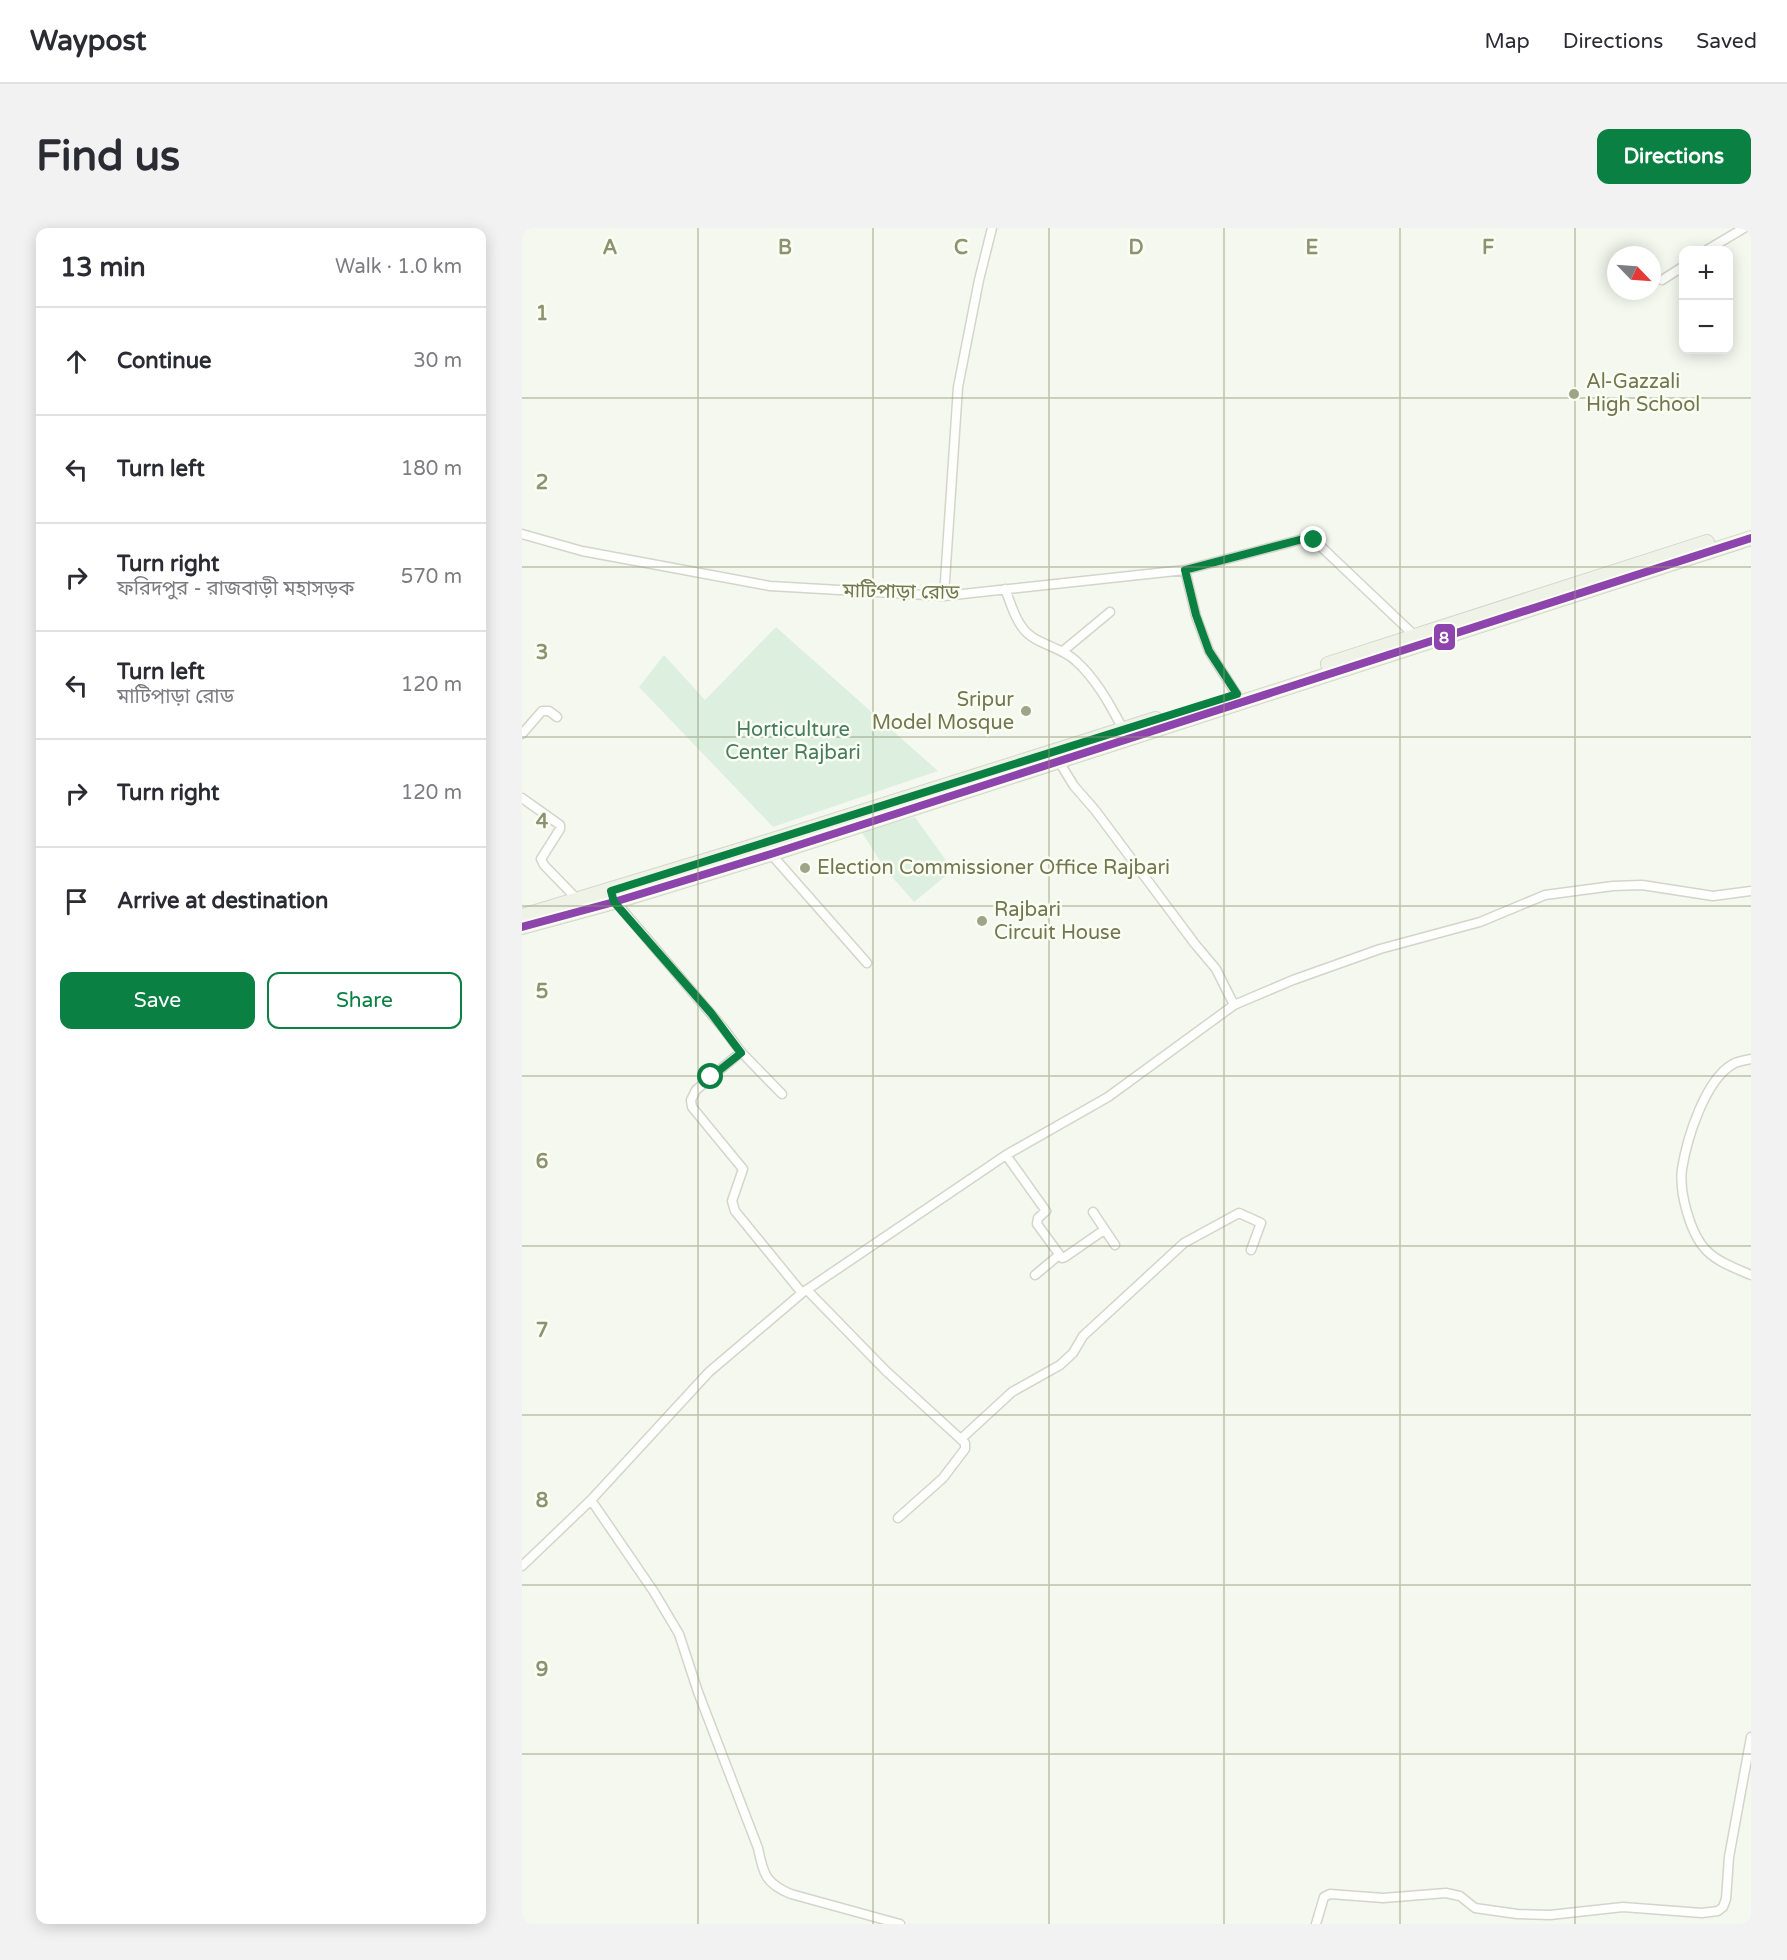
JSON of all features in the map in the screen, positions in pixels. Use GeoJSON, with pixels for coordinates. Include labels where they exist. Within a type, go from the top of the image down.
{"type":"FeatureCollection","features":[{"type":"Feature","properties":{"kind":"main road"},"geometry":{"type":"LineString","coordinates":[[522,927],[1123,729],[1751,528]]}},
{"type":"Feature","properties":{"kind":"main road"},"geometry":{"type":"LineString","coordinates":[[522,916],[578,900],[612,896],[771,854],[1751,538]]}},
{"type":"Feature","properties":{"kind":"street"},"geometry":{"type":"LineString","coordinates":[[944,596],[958,387],[979,280],[992,228]]}},
{"type":"Feature","properties":{"kind":"street"},"geometry":{"type":"LineString","coordinates":[[1714,246],[1744,228]]}},
{"type":"Feature","properties":{"kind":"street"},"geometry":{"type":"LineString","coordinates":[[1662,280],[1679,269]]}},
{"type":"Feature","properties":{"kind":"street","name":"মাটিপাড়া রোড"},"geometry":{"type":"LineString","coordinates":[[522,534],[582,551],[770,586],[944,596],[1185,570],[1307,538],[1314,540],[1414,635]]}},
{"type":"Feature","properties":{"kind":"street"},"geometry":{"type":"LineString","coordinates":[[1185,570],[1196,615],[1209,651],[1237,694]]}},
{"type":"Feature","properties":{"kind":"street"},"geometry":{"type":"LineString","coordinates":[[1005,589],[1020,626],[1026,632],[1076,660],[1098,686],[1123,729]]}},
{"type":"Feature","properties":{"kind":"street"},"geometry":{"type":"LineString","coordinates":[[1063,651],[1110,612]]}},
{"type":"Feature","properties":{"kind":"street"},"geometry":{"type":"LineString","coordinates":[[522,735],[542,711],[549,711],[557,717]]}},
{"type":"Feature","properties":{"kind":"street"},"geometry":{"type":"LineString","coordinates":[[1058,760],[1074,786],[1095,810],[1216,969],[1234,1005]]}},
{"type":"Feature","properties":{"kind":"street"},"geometry":{"type":"LineString","coordinates":[[522,798],[560,825],[560,829],[541,859],[578,900]]}},
{"type":"Feature","properties":{"kind":"street"},"geometry":{"type":"LineString","coordinates":[[771,854],[867,963]]}},
{"type":"Feature","properties":{"kind":"street"},"geometry":{"type":"LineString","coordinates":[[522,1566],[591,1500],[709,1372],[804,1292],[1006,1155],[1107,1097],[1234,1005],[1293,980],[1380,949],[1480,922],[1545,895],[1613,886],[1642,885],[1713,896],[1751,891]]}},
{"type":"Feature","properties":{"kind":"street"},"geometry":{"type":"LineString","coordinates":[[612,896],[718,1021],[741,1053],[782,1094]]}},
{"type":"Feature","properties":{"kind":"street"},"geometry":{"type":"LineString","coordinates":[[741,1053],[696,1090],[691,1100],[692,1107],[743,1169],[732,1201],[735,1211],[804,1292],[965,1443],[964,1449],[942,1478],[898,1518]]}},
{"type":"Feature","properties":{"kind":"street"},"geometry":{"type":"LineString","coordinates":[[1751,1059],[1734,1063],[1717,1077],[1692,1129],[1682,1170],[1683,1200],[1691,1225],[1706,1250],[1727,1264],[1751,1275]]}},
{"type":"Feature","properties":{"kind":"street"},"geometry":{"type":"LineString","coordinates":[[1006,1155],[1046,1211],[1038,1218],[1036,1224],[1062,1258],[1104,1230]]}},
{"type":"Feature","properties":{"kind":"street"},"geometry":{"type":"LineString","coordinates":[[1093,1212],[1115,1245]]}},
{"type":"Feature","properties":{"kind":"street"},"geometry":{"type":"LineString","coordinates":[[962,1438],[1012,1392],[1060,1365],[1073,1353],[1083,1336],[1184,1243],[1239,1213],[1261,1223],[1251,1250]]}},
{"type":"Feature","properties":{"kind":"street"},"geometry":{"type":"LineString","coordinates":[[1035,1275],[1059,1255]]}},
{"type":"Feature","properties":{"kind":"street"},"geometry":{"type":"LineString","coordinates":[[591,1500],[654,1592],[679,1634],[698,1692],[767,1877],[776,1888],[791,1894],[900,1924]]}},
{"type":"Feature","properties":{"kind":"street"},"geometry":{"type":"LineString","coordinates":[[1316,1924],[1324,1897],[1330,1894],[1383,1898],[1446,1893],[1460,1896],[1475,1908],[1517,1914],[1550,1915],[1623,1907],[1702,1913],[1718,1911],[1723,1907],[1726,1899],[1729,1857],[1751,1737]]}},
{"type":"Feature","properties":{"kind":"green space","name":"Horticulture Center Rajbari"},"geometry":{"type":"Polygon","coordinates":[[[776,627],[938,771],[773,827],[639,687],[664,655],[705,700],[776,627]]]}},
{"type":"Feature","properties":{"kind":"green space"},"geometry":{"type":"Polygon","coordinates":[[[915,817],[953,870],[914,902],[885,869],[861,831],[915,817]]]}},
{"type":"Feature","properties":{"kind":"transit line","name":"8"},"geometry":{"type":"LineString","coordinates":[[522,927],[614,902],[771,854],[1751,538]]}},
{"type":"Feature","properties":{"kind":"place","name":"Al-Gazzali High School"},"geometry":{"type":"Point","coordinates":[1574,394]}},
{"type":"Feature","properties":{"kind":"place","name":"Sripur Model Mosque"},"geometry":{"type":"Point","coordinates":[1026,711]}},
{"type":"Feature","properties":{"kind":"place","name":"Election Commissioner Office Rajbari"},"geometry":{"type":"Point","coordinates":[805,868]}},
{"type":"Feature","properties":{"kind":"place","name":"Rajbari Circuit House"},"geometry":{"type":"Point","coordinates":[982,921]}},
{"type":"Feature","properties":{"kind":"route"},"geometry":{"type":"LineString","coordinates":[[711,1077],[741,1053],[711,1013],[614,902],[611,891],[1237,694],[1209,651],[1196,615],[1185,570],[1307,538],[1314,540]]}}]}
